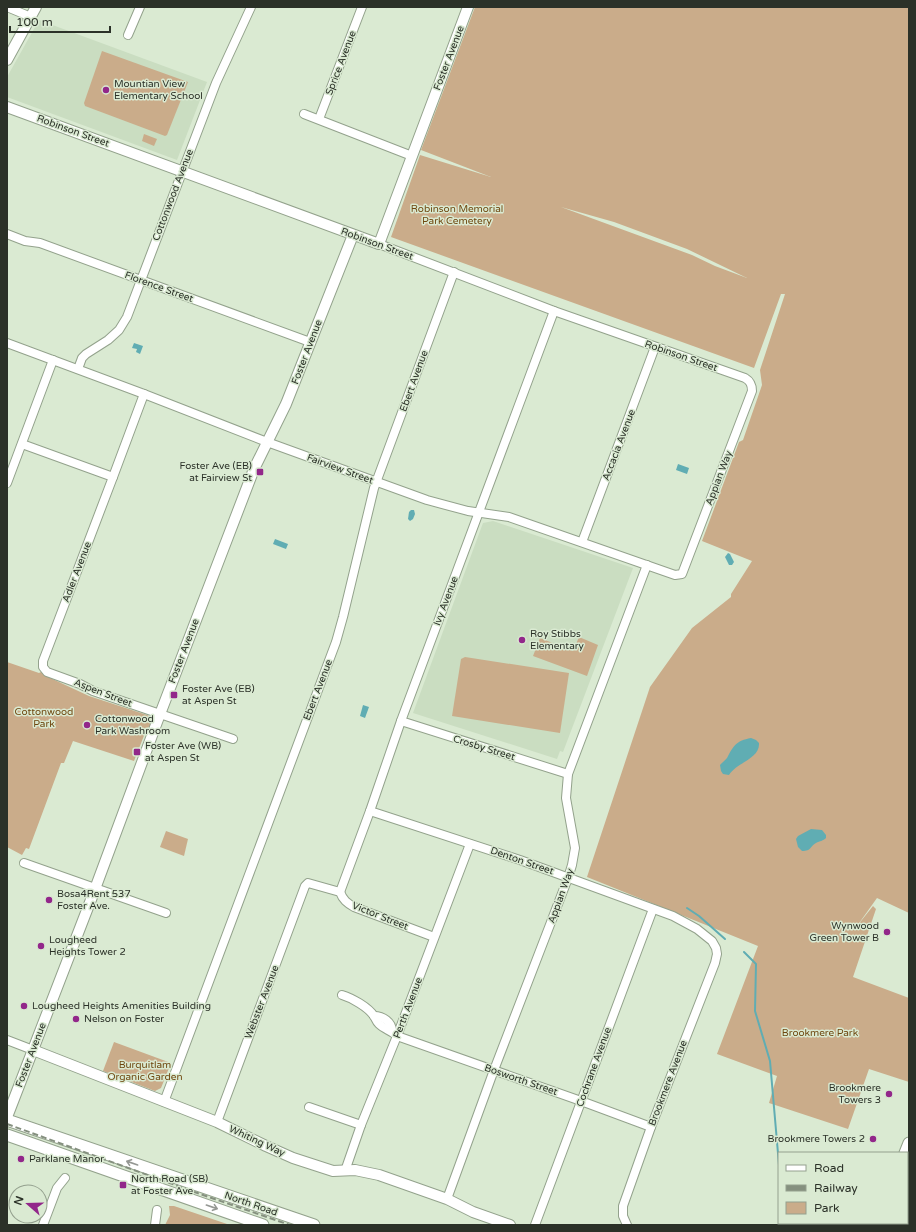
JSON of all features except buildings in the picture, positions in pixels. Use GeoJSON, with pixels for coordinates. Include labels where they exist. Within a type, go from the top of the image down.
{"type":"FeatureCollection","features":[{"type":"Feature","properties":{"kind":"main road","name":"North Road"},"geometry":{"type":"LineString","coordinates":[[7,1120],[314,1225]]}},
{"type":"Feature","properties":{"kind":"main road","name":"North Road"},"geometry":{"type":"LineString","coordinates":[[7,1136],[263,1225]]}},
{"type":"Feature","properties":{"kind":"street"},"geometry":{"type":"LineString","coordinates":[[7,7],[31,17]]}},
{"type":"Feature","properties":{"kind":"street"},"geometry":{"type":"LineString","coordinates":[[7,60],[36,7]]}},
{"type":"Feature","properties":{"kind":"street"},"geometry":{"type":"LineString","coordinates":[[128,35],[140,7]]}},
{"type":"Feature","properties":{"kind":"street","name":"Cottonwood Avenue"},"geometry":{"type":"LineString","coordinates":[[78,369],[82,358],[108,340],[118,330],[127,317],[216,83],[251,7]]}},
{"type":"Feature","properties":{"kind":"street","name":"Sprice Avenue"},"geometry":{"type":"LineString","coordinates":[[319,119],[362,7]]}},
{"type":"Feature","properties":{"kind":"street","name":"Foster Avenue"},"geometry":{"type":"LineString","coordinates":[[379,244],[468,7]]}},
{"type":"Feature","properties":{"kind":"street","name":"Robinson Street"},"geometry":{"type":"LineString","coordinates":[[7,107],[379,244],[554,311],[747,380]]}},
{"type":"Feature","properties":{"kind":"street"},"geometry":{"type":"LineString","coordinates":[[304,114],[412,156]]}},
{"type":"Feature","properties":{"kind":"street","name":"Florence Street"},"geometry":{"type":"LineString","coordinates":[[7,234],[25,241],[40,243],[310,342]]}},
{"type":"Feature","properties":{"kind":"street","name":"Foster Avenue"},"geometry":{"type":"LineString","coordinates":[[7,1117],[251,477],[286,404],[352,234]]}},
{"type":"Feature","properties":{"kind":"street","name":"Ebert Avenue"},"geometry":{"type":"LineString","coordinates":[[164,1102],[336,642],[376,482],[454,272]]}},
{"type":"Feature","properties":{"kind":"street","name":"Ivy Avenue"},"geometry":{"type":"LineString","coordinates":[[340,892],[401,721],[554,311]]}},
{"type":"Feature","properties":{"kind":"street","name":"Fairview Street"},"geometry":{"type":"LineString","coordinates":[[7,343],[376,482],[437,503],[468,511],[509,517],[675,575],[680,575]]}},
{"type":"Feature","properties":{"kind":"street","name":"Accacia Avenue"},"geometry":{"type":"LineString","coordinates":[[582,542],[655,347]]}},
{"type":"Feature","properties":{"kind":"street"},"geometry":{"type":"LineString","coordinates":[[7,483],[53,360]]}},
{"type":"Feature","properties":{"kind":"street","name":"Appian Way"},"geometry":{"type":"LineString","coordinates":[[680,575],[684,571],[752,391],[751,383],[747,380]]}},
{"type":"Feature","properties":{"kind":"street","name":"Adler Avenue"},"geometry":{"type":"LineString","coordinates":[[43,667],[43,661],[144,394]]}},
{"type":"Feature","properties":{"kind":"street"},"geometry":{"type":"LineString","coordinates":[[22,444],[113,477]]}},
{"type":"Feature","properties":{"kind":"street","name":"Appian Way"},"geometry":{"type":"LineString","coordinates":[[446,1200],[568,878],[572,865],[574,848],[566,798],[568,774],[647,565]]}},
{"type":"Feature","properties":{"kind":"street","name":"Aspen Street"},"geometry":{"type":"LineString","coordinates":[[43,667],[47,672],[80,684],[93,691],[233,739]]}},
{"type":"Feature","properties":{"kind":"street","name":"Crosby Street"},"geometry":{"type":"LineString","coordinates":[[401,721],[568,774]]}},
{"type":"Feature","properties":{"kind":"street","name":"Denton Street"},"geometry":{"type":"LineString","coordinates":[[370,811],[470,844],[673,916],[692,926],[712,941]]}},
{"type":"Feature","properties":{"kind":"street","name":"Perth Avenue"},"geometry":{"type":"LineString","coordinates":[[345,1171],[395,1034],[470,844]]}},
{"type":"Feature","properties":{"kind":"street"},"geometry":{"type":"LineString","coordinates":[[24,863],[166,913]]}},
{"type":"Feature","properties":{"kind":"street","name":"Webster Avenue"},"geometry":{"type":"LineString","coordinates":[[217,1122],[305,886],[308,883],[340,892]]}},
{"type":"Feature","properties":{"kind":"street","name":"Victor Street"},"geometry":{"type":"LineString","coordinates":[[340,892],[345,902],[354,907],[434,937]]}},
{"type":"Feature","properties":{"kind":"street","name":"Cochrane Avenue"},"geometry":{"type":"LineString","coordinates":[[536,1225],[653,909]]}},
{"type":"Feature","properties":{"kind":"street","name":"Brookmere Avenue"},"geometry":{"type":"LineString","coordinates":[[627,1225],[622,1210],[651,1127],[715,963],[717,954],[716,948],[712,941]]}},
{"type":"Feature","properties":{"kind":"street"},"geometry":{"type":"LineString","coordinates":[[342,995],[353,998],[374,1016],[382,1017],[391,1025],[395,1034]]}},
{"type":"Feature","properties":{"kind":"street","name":"Bosworth Street"},"geometry":{"type":"LineString","coordinates":[[395,1034],[651,1127]]}},
{"type":"Feature","properties":{"kind":"street","name":"Whiting Way"},"geometry":{"type":"LineString","coordinates":[[7,1040],[217,1122],[293,1158],[333,1171],[355,1170],[380,1175],[510,1225]]}},
{"type":"Feature","properties":{"kind":"street"},"geometry":{"type":"LineString","coordinates":[[309,1106],[361,1125]]}},
{"type":"Feature","properties":{"kind":"street"},"geometry":{"type":"LineString","coordinates":[[43,1225],[57,1188],[65,1178]]}},
{"type":"Feature","properties":{"kind":"street"},"geometry":{"type":"LineString","coordinates":[[155,1225],[157,1210]]}},
{"type":"Feature","properties":{"kind":"shaded area","name":"Mountian View Elementary School"},"geometry":{"type":"Polygon","coordinates":[[[39,20],[207,82],[177,160],[7,97],[7,77],[39,20]]]}},
{"type":"Feature","properties":{"kind":"shaded area","name":"Roy Stibbs Elementary"},"geometry":{"type":"Polygon","coordinates":[[[493,521],[633,568],[563,752],[560,751],[557,759],[413,713],[483,523],[493,521]]]}},
{"type":"Feature","properties":{"kind":"green space"},"geometry":{"type":"Polygon","coordinates":[[[475,7],[909,7],[909,913],[877,898],[857,926],[873,906],[876,909],[853,977],[909,998],[909,1082],[869,1069],[848,1129],[769,1103],[777,1076],[717,1054],[758,946],[587,877],[650,687],[692,628],[731,597],[731,594],[752,561],[702,541],[739,442],[743,440],[762,385],[760,370],[785,294],[781,294],[754,368],[391,237],[420,155],[491,177],[421,150],[475,7]],[[561,207],[692,255],[715,266],[747,278],[687,249],[614,222],[561,207]]]}},
{"type":"Feature","properties":{"kind":"green space"},"geometry":{"type":"Polygon","coordinates":[[[102,51],[188,82],[167,135],[165,136],[85,106],[84,103],[102,51]]]}},
{"type":"Feature","properties":{"kind":"green space"},"geometry":{"type":"Polygon","coordinates":[[[144,134],[157,139],[154,146],[142,141],[144,134]]]}},
{"type":"Feature","properties":{"kind":"green space"},"geometry":{"type":"Polygon","coordinates":[[[579,637],[598,645],[587,676],[533,656],[540,638],[573,651],[579,637]]]}},
{"type":"Feature","properties":{"kind":"green space"},"geometry":{"type":"Polygon","coordinates":[[[465,657],[569,673],[560,733],[452,716],[461,659],[465,657]]]}},
{"type":"Feature","properties":{"kind":"green space","name":"Cottonwood Park"},"geometry":{"type":"Polygon","coordinates":[[[7,662],[39,673],[41,672],[46,676],[89,696],[147,715],[151,721],[134,761],[73,741],[64,763],[61,763],[29,849],[26,848],[22,855],[7,847],[7,662]]]}},
{"type":"Feature","properties":{"kind":"green space"},"geometry":{"type":"Polygon","coordinates":[[[166,831],[188,839],[184,856],[160,847],[166,831]]]}},
{"type":"Feature","properties":{"kind":"green space","name":"Burquitlam Organic Garden"},"geometry":{"type":"Polygon","coordinates":[[[114,1042],[171,1063],[161,1088],[155,1091],[103,1071],[114,1042]]]}},
{"type":"Feature","properties":{"kind":"green space"},"geometry":{"type":"Polygon","coordinates":[[[169,1206],[174,1206],[230,1225],[165,1225],[170,1215],[169,1206]]]}},
{"type":"Feature","properties":{"kind":"water"},"geometry":{"type":"Polygon","coordinates":[[[134,343],[143,346],[140,354],[136,352],[137,349],[132,348],[134,343]]]}},
{"type":"Feature","properties":{"kind":"water"},"geometry":{"type":"Polygon","coordinates":[[[678,464],[689,468],[687,474],[676,470],[678,464]]]}},
{"type":"Feature","properties":{"kind":"water"},"geometry":{"type":"Polygon","coordinates":[[[414,510],[415,514],[413,519],[410,521],[408,519],[409,512],[414,510]]]}},
{"type":"Feature","properties":{"kind":"water"},"geometry":{"type":"Polygon","coordinates":[[[275,539],[288,544],[286,549],[273,544],[275,539]]]}},
{"type":"Feature","properties":{"kind":"water"},"geometry":{"type":"Polygon","coordinates":[[[728,553],[734,562],[732,565],[729,565],[725,557],[728,553]]]}},
{"type":"Feature","properties":{"kind":"water"},"geometry":{"type":"Polygon","coordinates":[[[363,705],[369,707],[365,718],[360,716],[363,705]]]}},
{"type":"Feature","properties":{"kind":"water"},"geometry":{"type":"Polygon","coordinates":[[[751,738],[759,743],[756,753],[729,775],[723,774],[720,765],[727,758],[734,747],[739,742],[751,738]]]}},
{"type":"Feature","properties":{"kind":"water"},"geometry":{"type":"Polygon","coordinates":[[[811,829],[822,830],[826,835],[826,838],[814,844],[809,850],[802,851],[798,847],[796,839],[798,836],[811,829]]]}},
{"type":"Feature","properties":{"kind":"waterway"},"geometry":{"type":"LineString","coordinates":[[687,908],[699,916],[725,939]]}},
{"type":"Feature","properties":{"kind":"waterway"},"geometry":{"type":"LineString","coordinates":[[744,952],[756,964],[755,1011],[770,1061],[778,1153]]}},
{"type":"Feature","properties":{"kind":"railway"},"geometry":{"type":"LineString","coordinates":[[7,1124],[290,1225]]}},
{"type":"Feature","properties":{"kind":"place","name":"Mountian View Elementary School"},"geometry":{"type":"Point","coordinates":[106,90]}},
{"type":"Feature","properties":{"kind":"place","name":"Foster Ave (EB) at Fairview St"},"geometry":{"type":"Point","coordinates":[260,472]}},
{"type":"Feature","properties":{"kind":"place","name":"Roy Stibbs Elementary"},"geometry":{"type":"Point","coordinates":[522,640]}},
{"type":"Feature","properties":{"kind":"place","name":"Foster Ave (EB) at Aspen St"},"geometry":{"type":"Point","coordinates":[174,695]}},
{"type":"Feature","properties":{"kind":"place","name":"Cottonwood Park Washroom"},"geometry":{"type":"Point","coordinates":[87,725]}},
{"type":"Feature","properties":{"kind":"place","name":"Foster Ave (WB) at Aspen St"},"geometry":{"type":"Point","coordinates":[137,752]}},
{"type":"Feature","properties":{"kind":"place","name":"Bosa4Rent 537 Foster Ave."},"geometry":{"type":"Point","coordinates":[49,900]}},
{"type":"Feature","properties":{"kind":"place","name":"Wynwood Green Tower B"},"geometry":{"type":"Point","coordinates":[887,932]}},
{"type":"Feature","properties":{"kind":"place","name":"Lougheed Heights Tower 2"},"geometry":{"type":"Point","coordinates":[41,946]}},
{"type":"Feature","properties":{"kind":"place","name":"Lougheed Heights Amenities Building"},"geometry":{"type":"Point","coordinates":[24,1006]}},
{"type":"Feature","properties":{"kind":"place","name":"Nelson on Foster"},"geometry":{"type":"Point","coordinates":[76,1019]}},
{"type":"Feature","properties":{"kind":"place","name":"Brookmere Towers 3"},"geometry":{"type":"Point","coordinates":[889,1094]}},
{"type":"Feature","properties":{"kind":"place","name":"Brookmere Towers 2"},"geometry":{"type":"Point","coordinates":[873,1139]}},
{"type":"Feature","properties":{"kind":"place","name":"Parklane Manor"},"geometry":{"type":"Point","coordinates":[21,1159]}},
{"type":"Feature","properties":{"kind":"place","name":"North Road (SB) at Foster Ave"},"geometry":{"type":"Point","coordinates":[123,1185]}},
{"type":"Feature","properties":{"kind":"park label","name":"Robinson Memorial Park Cemetery"},"geometry":{"type":"Point","coordinates":[457,214]}},
{"type":"Feature","properties":{"kind":"park label","name":"Brookmere Park"},"geometry":{"type":"Point","coordinates":[820,1033]}}]}
